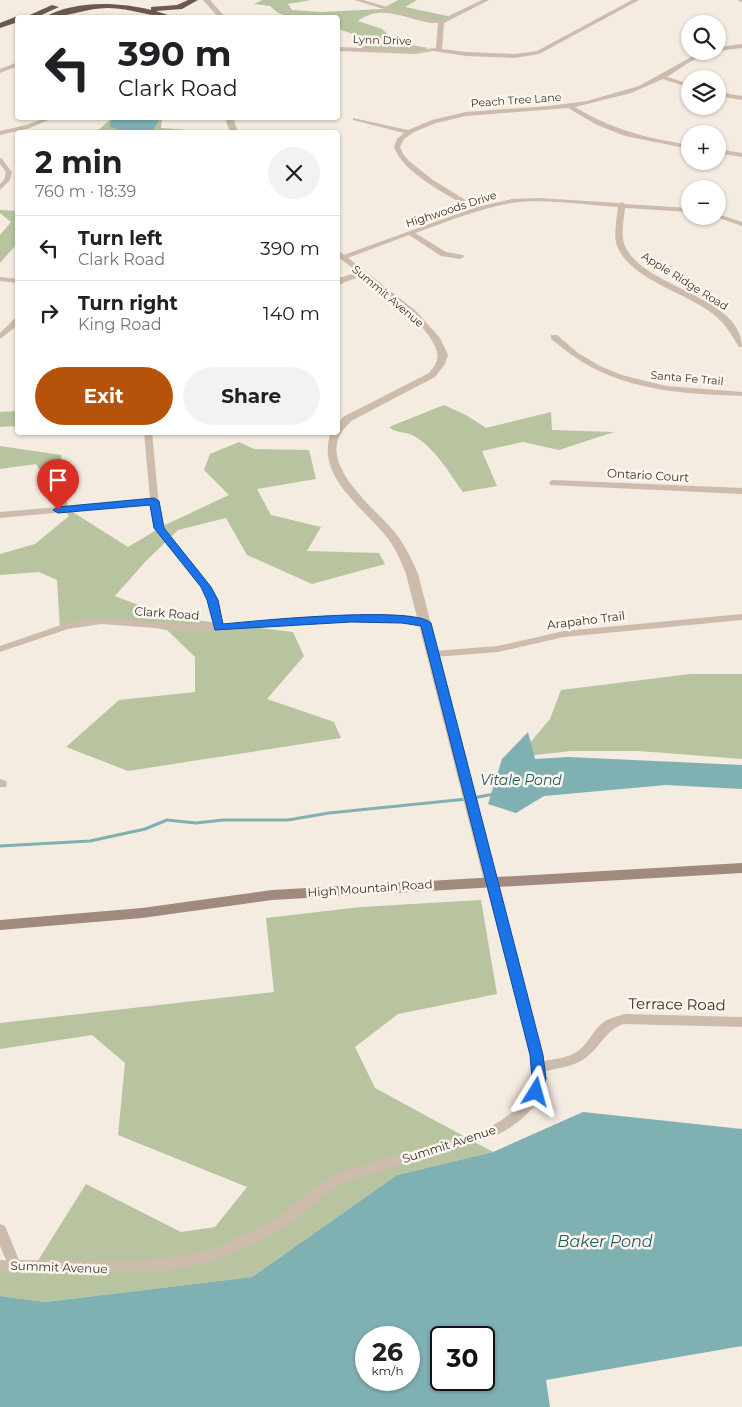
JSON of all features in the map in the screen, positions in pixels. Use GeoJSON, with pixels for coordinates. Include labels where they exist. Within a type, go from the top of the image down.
{"type":"FeatureCollection","features":[{"type":"Feature","properties":{"kind":"highway"},"geometry":{"type":"LineString","coordinates":[[51,15],[89,0]]}},
{"type":"Feature","properties":{"kind":"highway"},"geometry":{"type":"LineString","coordinates":[[123,0],[132,8],[170,8],[194,0]]}},
{"type":"Feature","properties":{"kind":"highway"},"geometry":{"type":"LineString","coordinates":[[155,13],[186,9],[202,0]]}},
{"type":"Feature","properties":{"kind":"highway"},"geometry":{"type":"LineString","coordinates":[[29,15],[64,1]]}},
{"type":"Feature","properties":{"kind":"highway"},"geometry":{"type":"LineString","coordinates":[[34,15],[64,1]]}},
{"type":"Feature","properties":{"kind":"highway"},"geometry":{"type":"LineString","coordinates":[[57,15],[95,4],[132,8],[162,15]]}},
{"type":"Feature","properties":{"kind":"highway"},"geometry":{"type":"LineString","coordinates":[[1,30],[15,22]]}},
{"type":"Feature","properties":{"kind":"highway"},"geometry":{"type":"LineString","coordinates":[[1,30],[15,28]]}},
{"type":"Feature","properties":{"kind":"main road","name":"High Mountain Road"},"geometry":{"type":"LineString","coordinates":[[0,926],[142,913],[272,895],[491,880],[742,868]]}},
{"type":"Feature","properties":{"kind":"street"},"geometry":{"type":"LineString","coordinates":[[206,0],[216,14]]}},
{"type":"Feature","properties":{"kind":"street"},"geometry":{"type":"LineString","coordinates":[[357,0],[429,21],[441,22],[486,0]]}},
{"type":"Feature","properties":{"kind":"street","name":"Lynn Drive"},"geometry":{"type":"LineString","coordinates":[[340,49],[415,52],[438,49],[466,54],[514,56],[534,54],[636,0]]}},
{"type":"Feature","properties":{"kind":"street"},"geometry":{"type":"LineString","coordinates":[[438,49],[441,22]]}},
{"type":"Feature","properties":{"kind":"street"},"geometry":{"type":"LineString","coordinates":[[726,48],[742,46]]}},
{"type":"Feature","properties":{"kind":"street","name":"Peach Tree Lane"},"geometry":{"type":"LineString","coordinates":[[409,132],[436,120],[473,112],[569,106],[631,91],[662,77],[689,60]]}},
{"type":"Feature","properties":{"kind":"street"},"geometry":{"type":"LineString","coordinates":[[0,71],[15,65]]}},
{"type":"Feature","properties":{"kind":"street"},"geometry":{"type":"LineString","coordinates":[[662,77],[681,83]]}},
{"type":"Feature","properties":{"kind":"street"},"geometry":{"type":"LineString","coordinates":[[726,95],[742,98]]}},
{"type":"Feature","properties":{"kind":"street"},"geometry":{"type":"LineString","coordinates":[[569,106],[594,122],[617,132],[681,145]]}},
{"type":"Feature","properties":{"kind":"street"},"geometry":{"type":"LineString","coordinates":[[355,119],[409,132],[397,145],[402,158],[417,171],[476,209]]}},
{"type":"Feature","properties":{"kind":"street"},"geometry":{"type":"LineString","coordinates":[[0,133],[28,127],[45,120]]}},
{"type":"Feature","properties":{"kind":"street"},"geometry":{"type":"LineString","coordinates":[[726,152],[742,155]]}},
{"type":"Feature","properties":{"kind":"street"},"geometry":{"type":"LineString","coordinates":[[0,160],[8,169],[9,176],[0,188]]}},
{"type":"Feature","properties":{"kind":"street","name":"Highwoods Drive"},"geometry":{"type":"LineString","coordinates":[[340,255],[410,233],[476,209],[500,203],[524,200],[622,204],[681,209]]}},
{"type":"Feature","properties":{"kind":"street","name":"Apple Ridge Road"},"geometry":{"type":"LineString","coordinates":[[622,204],[619,238],[627,257],[641,268],[716,311],[734,328],[742,345]]}},
{"type":"Feature","properties":{"kind":"street"},"geometry":{"type":"LineString","coordinates":[[726,219],[742,224]]}},
{"type":"Feature","properties":{"kind":"street"},"geometry":{"type":"LineString","coordinates":[[410,233],[444,254],[460,257]]}},
{"type":"Feature","properties":{"kind":"street","name":"Summit Avenue"},"geometry":{"type":"LineString","coordinates":[[340,255],[415,316],[439,344],[443,357],[438,369],[432,375],[358,412],[340,428]]}},
{"type":"Feature","properties":{"kind":"street"},"geometry":{"type":"LineString","coordinates":[[340,282],[362,273]]}},
{"type":"Feature","properties":{"kind":"street"},"geometry":{"type":"LineString","coordinates":[[0,279],[15,281]]}},
{"type":"Feature","properties":{"kind":"street"},"geometry":{"type":"LineString","coordinates":[[0,337],[15,323]]}},
{"type":"Feature","properties":{"kind":"street","name":"Santa Fe Trail"},"geometry":{"type":"LineString","coordinates":[[554,337],[572,351],[631,382],[675,390],[742,394]]}},
{"type":"Feature","properties":{"kind":"street"},"geometry":{"type":"LineString","coordinates":[[148,435],[154,501],[159,528],[206,587],[212,600],[219,628]]}},
{"type":"Feature","properties":{"kind":"street","name":"Summit Avenue"},"geometry":{"type":"LineString","coordinates":[[0,1266],[149,1268],[198,1258],[237,1246],[286,1219],[330,1182],[490,1133],[505,1125],[528,1105],[536,1092],[539,1067],[412,574],[399,545],[338,475],[331,453],[336,435]]}},
{"type":"Feature","properties":{"kind":"street","name":"Ontario Court"},"geometry":{"type":"LineString","coordinates":[[553,483],[742,491]]}},
{"type":"Feature","properties":{"kind":"street"},"geometry":{"type":"LineString","coordinates":[[0,515],[154,501]]}},
{"type":"Feature","properties":{"kind":"street","name":"Arapaho Trail"},"geometry":{"type":"LineString","coordinates":[[434,654],[498,648],[564,634],[742,617]]}},
{"type":"Feature","properties":{"kind":"street","name":"Clark Road"},"geometry":{"type":"LineString","coordinates":[[0,649],[72,626],[93,622],[116,621],[172,627],[219,628],[279,622],[351,619],[402,619],[425,623]]}},
{"type":"Feature","properties":{"kind":"street","name":"Terrace Road"},"geometry":{"type":"LineString","coordinates":[[539,1067],[563,1063],[583,1053],[599,1032],[614,1021],[624,1019],[742,1022]]}},
{"type":"Feature","properties":{"kind":"street"},"geometry":{"type":"LineString","coordinates":[[0,1230],[15,1265]]}},
{"type":"Feature","properties":{"kind":"green space"},"geometry":{"type":"Polygon","coordinates":[[[262,0],[311,0],[288,4],[292,10],[321,12],[382,9],[398,0],[417,0],[405,7],[452,17],[434,23],[387,13],[367,16],[358,21],[382,29],[396,42],[428,48],[417,52],[363,51],[359,36],[340,30],[340,15],[284,15],[270,6],[254,4],[262,0]]]}},
{"type":"Feature","properties":{"kind":"green space"},"geometry":{"type":"Polygon","coordinates":[[[110,120],[162,120],[161,128],[188,130],[98,130],[110,120]]]}},
{"type":"Feature","properties":{"kind":"green space"},"geometry":{"type":"Polygon","coordinates":[[[0,210],[15,211],[15,246],[0,263],[0,235],[11,222],[0,213],[0,210]]]}},
{"type":"Feature","properties":{"kind":"green space"},"geometry":{"type":"Polygon","coordinates":[[[444,405],[466,415],[486,428],[551,412],[552,430],[614,432],[559,450],[523,442],[482,451],[497,486],[463,492],[442,462],[422,441],[408,433],[395,431],[389,427],[444,405]]]}},
{"type":"Feature","properties":{"kind":"green space"},"geometry":{"type":"Polygon","coordinates":[[[15,411],[15,426],[0,427],[0,412],[15,411]]]}},
{"type":"Feature","properties":{"kind":"green space"},"geometry":{"type":"Polygon","coordinates":[[[239,442],[254,449],[309,450],[316,479],[257,489],[271,515],[321,527],[307,551],[379,553],[385,564],[312,584],[247,555],[226,518],[178,530],[145,562],[115,596],[169,617],[293,632],[304,656],[267,699],[334,722],[341,738],[128,771],[66,747],[119,700],[195,692],[195,657],[167,630],[118,621],[60,629],[57,580],[39,572],[0,575],[0,554],[35,544],[69,516],[36,464],[0,469],[0,446],[61,455],[68,509],[128,547],[165,525],[229,495],[204,470],[210,454],[239,442]]]}},
{"type":"Feature","properties":{"kind":"green space"},"geometry":{"type":"Polygon","coordinates":[[[690,674],[742,674],[742,759],[639,751],[571,751],[518,757],[550,719],[561,690],[690,674]]]}},
{"type":"Feature","properties":{"kind":"green space"},"geometry":{"type":"Polygon","coordinates":[[[481,900],[497,994],[398,1014],[355,1047],[375,1088],[493,1152],[397,1175],[252,1277],[45,1302],[0,1296],[0,1268],[34,1267],[86,1184],[181,1232],[215,1227],[247,1187],[118,1135],[125,1063],[92,1035],[0,1049],[0,1023],[274,992],[266,918],[361,907],[481,900]]]}},
{"type":"Feature","properties":{"kind":"water"},"geometry":{"type":"Polygon","coordinates":[[[112,120],[159,120],[153,130],[121,130],[110,127],[112,120]]]}},
{"type":"Feature","properties":{"kind":"water","name":"Vitale Pond"},"geometry":{"type":"Polygon","coordinates":[[[528,732],[535,759],[568,757],[742,765],[742,789],[666,785],[544,796],[516,813],[488,804],[502,759],[528,732]]]}},
{"type":"Feature","properties":{"kind":"water","name":"Baker Pond"},"geometry":{"type":"Polygon","coordinates":[[[583,1112],[742,1129],[742,1346],[546,1380],[550,1407],[0,1407],[0,1296],[45,1302],[252,1277],[397,1175],[493,1152],[583,1112]]]}},
{"type":"Feature","properties":{"kind":"waterway"},"geometry":{"type":"LineString","coordinates":[[473,798],[494,794]]}},
{"type":"Feature","properties":{"kind":"waterway"},"geometry":{"type":"LineString","coordinates":[[0,846],[90,841],[145,829],[167,820],[196,823],[223,820],[288,820],[329,813],[467,799]]}},
{"type":"Feature","properties":{"kind":"route"},"geometry":{"type":"LineString","coordinates":[[58,510],[154,501],[159,528],[165,538],[206,587],[212,600],[219,628],[279,622],[351,619],[402,619],[425,623],[539,1067],[536,1092]]}}]}
